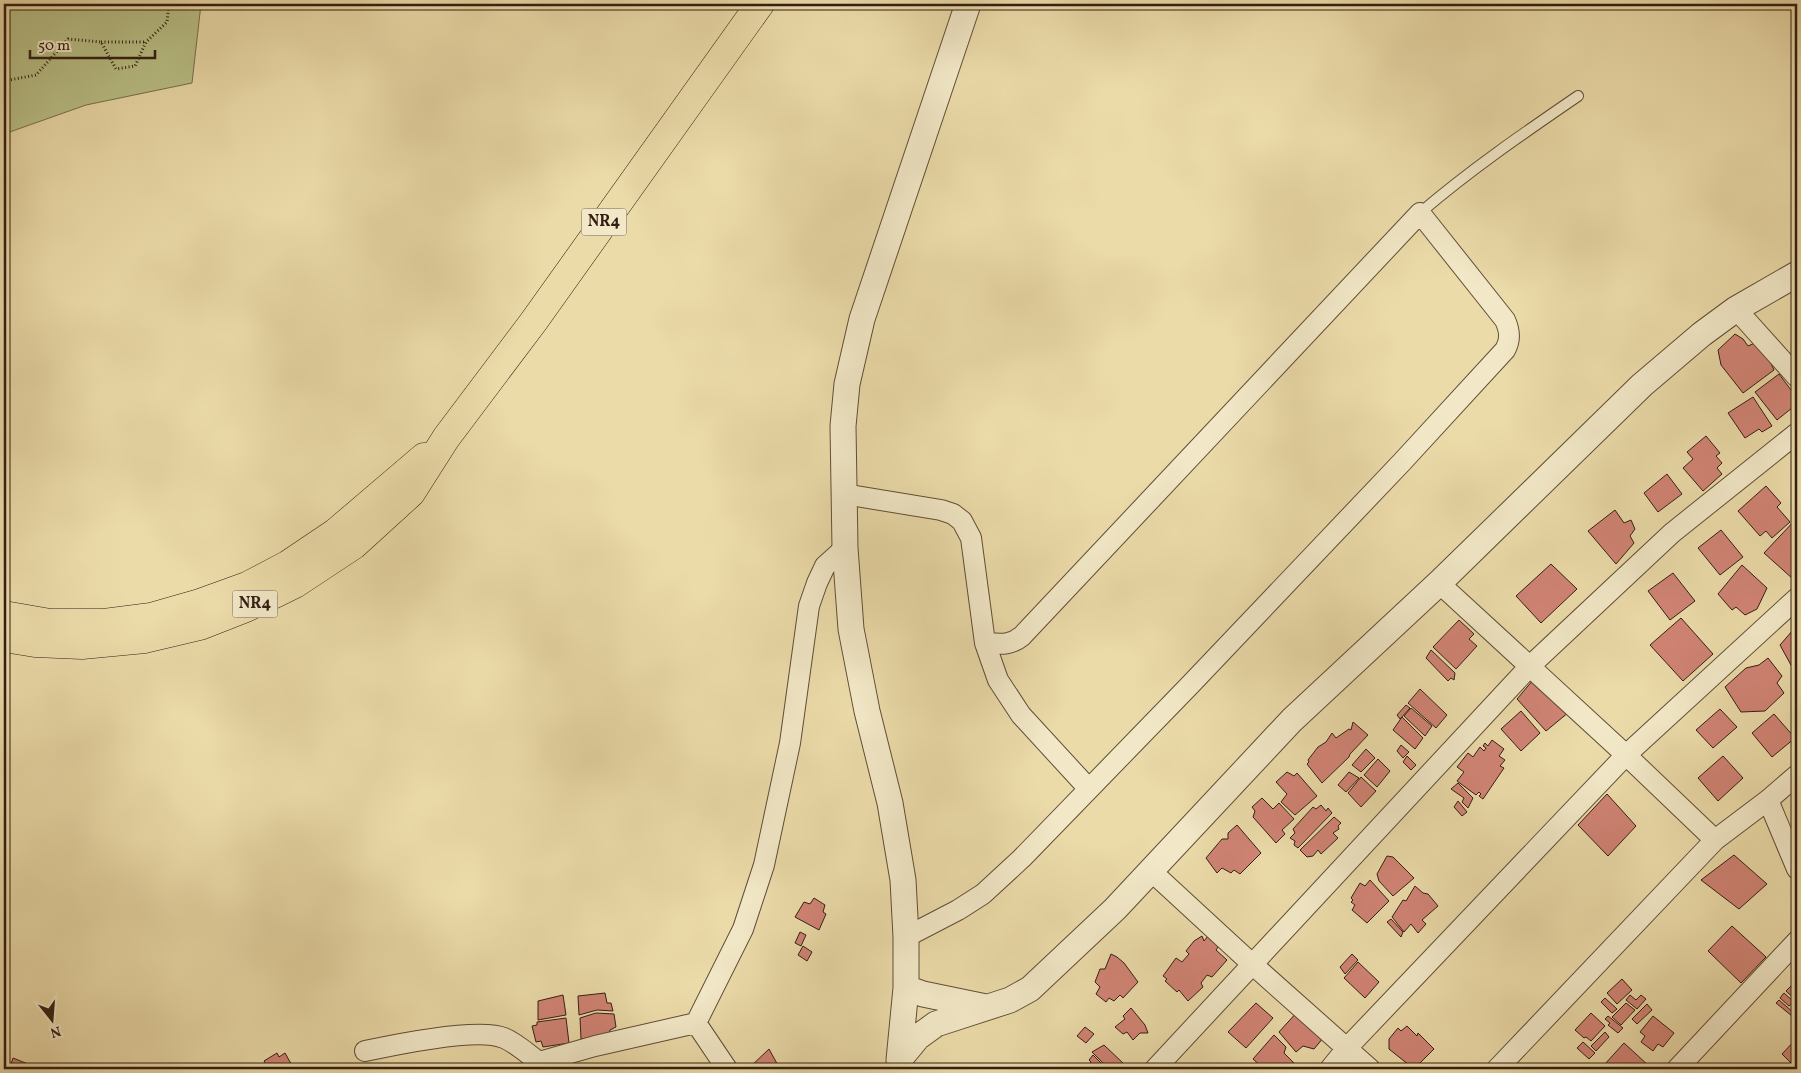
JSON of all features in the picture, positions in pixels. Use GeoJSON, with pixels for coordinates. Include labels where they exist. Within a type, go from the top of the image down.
{"type":"FeatureCollection","features":[{"type":"Feature","properties":{"kind":"highway","name":"NR4"},"geometry":{"type":"LineString","coordinates":[[4,638],[35,643],[82,645],[145,639],[200,626],[246,608],[295,584],[354,545],[411,493],[446,438],[534,321],[760,4]]}},
{"type":"Feature","properties":{"kind":"highway","name":"NR4"},"geometry":{"type":"LineString","coordinates":[[4,615],[50,623],[104,623],[151,617],[200,603],[247,586],[286,566],[336,532],[446,438]]}},
{"type":"Feature","properties":{"kind":"street"},"geometry":{"type":"LineString","coordinates":[[898,1065],[906,988],[903,880],[897,840],[857,665],[851,629],[845,548],[843,426],[847,384],[862,319],[940,92],[968,4]]}},
{"type":"Feature","properties":{"kind":"street"},"geometry":{"type":"LineString","coordinates":[[906,937],[958,910],[983,894],[1022,858],[1089,789],[1395,469],[1505,350],[1509,344],[1509,330],[1505,320],[1420,213],[1022,636],[1015,642],[1005,644],[985,643]]}},
{"type":"Feature","properties":{"kind":"street"},"geometry":{"type":"LineString","coordinates":[[898,1065],[918,1037],[936,1024],[1010,1000],[1030,989],[1095,928],[1292,720],[1439,583],[1642,385],[1702,334],[1736,309],[1797,274]]}},
{"type":"Feature","properties":{"kind":"street"},"geometry":{"type":"LineString","coordinates":[[1736,309],[1797,377]]}},
{"type":"Feature","properties":{"kind":"street"},"geometry":{"type":"LineString","coordinates":[[1155,1069],[1530,666],[1672,533],[1797,433]]}},
{"type":"Feature","properties":{"kind":"street"},"geometry":{"type":"LineString","coordinates":[[844,494],[942,510],[953,514],[962,521],[970,538],[985,643],[998,680],[1021,715],[1089,789]]}},
{"type":"Feature","properties":{"kind":"street"},"geometry":{"type":"LineString","coordinates":[[365,1051],[410,1042],[492,1035],[504,1038],[542,1066],[595,1046],[696,1023],[743,928],[764,865],[790,743],[809,606],[816,583],[825,566],[845,548]]}},
{"type":"Feature","properties":{"kind":"street"},"geometry":{"type":"LineString","coordinates":[[1439,583],[1626,755],[1715,840]]}},
{"type":"Feature","properties":{"kind":"street"},"geometry":{"type":"LineString","coordinates":[[1330,1069],[1346,1049],[1626,755],[1797,598]]}},
{"type":"Feature","properties":{"kind":"street"},"geometry":{"type":"LineString","coordinates":[[1497,1069],[1715,840],[1768,800],[1797,775]]}},
{"type":"Feature","properties":{"kind":"street"},"geometry":{"type":"LineString","coordinates":[[1768,800],[1797,869]]}},
{"type":"Feature","properties":{"kind":"street"},"geometry":{"type":"LineString","coordinates":[[1150,870],[1370,1069]]}},
{"type":"Feature","properties":{"kind":"street"},"geometry":{"type":"LineString","coordinates":[[1677,1069],[1797,942]]}},
{"type":"Feature","properties":{"kind":"street"},"geometry":{"type":"LineString","coordinates":[[906,988],[923,994],[988,1007]]}},
{"type":"Feature","properties":{"kind":"street"},"geometry":{"type":"LineString","coordinates":[[696,1023],[727,1069]]}},
{"type":"Feature","properties":{"kind":"lane"},"geometry":{"type":"LineString","coordinates":[[1420,213],[1495,153],[1578,96]]}},
{"type":"Feature","properties":{"kind":"path"},"geometry":{"type":"LineString","coordinates":[[101,42],[116,69],[135,66],[146,42],[167,22],[169,4]]}},
{"type":"Feature","properties":{"kind":"path"},"geometry":{"type":"LineString","coordinates":[[4,80],[36,75],[68,39],[101,42],[146,42]]}},
{"type":"Feature","properties":{"kind":"green space"},"geometry":{"type":"Polygon","coordinates":[[[4,4],[201,4],[192,83],[86,105],[4,134],[4,4]]]}},
{"type":"Feature","properties":{"kind":"building"},"geometry":{"type":"Polygon","coordinates":[[[1735,334],[1743,339],[1748,346],[1757,342],[1766,353],[1774,370],[1743,393],[1721,365],[1718,350],[1735,334]]]}},
{"type":"Feature","properties":{"kind":"building"},"geometry":{"type":"Polygon","coordinates":[[[1779,374],[1797,398],[1797,404],[1777,420],[1755,392],[1779,374]]]}},
{"type":"Feature","properties":{"kind":"building"},"geometry":{"type":"Polygon","coordinates":[[[1753,397],[1772,426],[1762,432],[1759,429],[1745,438],[1728,413],[1753,397]]]}},
{"type":"Feature","properties":{"kind":"building"},"geometry":{"type":"Polygon","coordinates":[[[1706,436],[1720,453],[1716,456],[1722,463],[1717,468],[1722,474],[1703,491],[1683,468],[1693,459],[1687,452],[1706,436]]]}},
{"type":"Feature","properties":{"kind":"building"},"geometry":{"type":"Polygon","coordinates":[[[1667,474],[1682,494],[1658,512],[1644,493],[1667,474]]]}},
{"type":"Feature","properties":{"kind":"building"},"geometry":{"type":"Polygon","coordinates":[[[1766,486],[1781,503],[1777,507],[1790,522],[1772,538],[1766,531],[1760,536],[1738,511],[1766,486]]]}},
{"type":"Feature","properties":{"kind":"building"},"geometry":{"type":"Polygon","coordinates":[[[1615,510],[1624,523],[1631,520],[1635,529],[1630,536],[1634,543],[1616,564],[1588,531],[1615,510]]]}},
{"type":"Feature","properties":{"kind":"building"},"geometry":{"type":"Polygon","coordinates":[[[1797,518],[1797,574],[1793,579],[1764,553],[1797,518]]]}},
{"type":"Feature","properties":{"kind":"building"},"geometry":{"type":"Polygon","coordinates":[[[1721,530],[1743,557],[1720,575],[1698,548],[1721,530]]]}},
{"type":"Feature","properties":{"kind":"building"},"geometry":{"type":"Polygon","coordinates":[[[1551,564],[1577,589],[1541,623],[1516,596],[1551,564]]]}},
{"type":"Feature","properties":{"kind":"building"},"geometry":{"type":"Polygon","coordinates":[[[1742,565],[1767,588],[1757,609],[1745,615],[1736,607],[1732,610],[1718,594],[1742,565]]]}},
{"type":"Feature","properties":{"kind":"building"},"geometry":{"type":"Polygon","coordinates":[[[1673,573],[1695,601],[1670,620],[1648,591],[1673,573]]]}},
{"type":"Feature","properties":{"kind":"building"},"geometry":{"type":"Polygon","coordinates":[[[1681,618],[1713,654],[1683,681],[1650,645],[1681,618]]]}},
{"type":"Feature","properties":{"kind":"building"},"geometry":{"type":"Polygon","coordinates":[[[1459,620],[1474,634],[1469,639],[1477,646],[1456,669],[1433,647],[1459,620]]]}},
{"type":"Feature","properties":{"kind":"building"},"geometry":{"type":"Polygon","coordinates":[[[1793,630],[1797,633],[1797,676],[1780,645],[1793,630]]]}},
{"type":"Feature","properties":{"kind":"building"},"geometry":{"type":"Polygon","coordinates":[[[1431,650],[1455,673],[1454,680],[1451,678],[1448,681],[1426,658],[1431,650]]]}},
{"type":"Feature","properties":{"kind":"building"},"geometry":{"type":"Polygon","coordinates":[[[1768,658],[1782,676],[1777,683],[1784,693],[1765,711],[1741,712],[1725,687],[1746,668],[1759,665],[1768,658]]]}},
{"type":"Feature","properties":{"kind":"building"},"geometry":{"type":"Polygon","coordinates":[[[1533,680],[1569,712],[1546,731],[1517,699],[1533,680]]]}},
{"type":"Feature","properties":{"kind":"building"},"geometry":{"type":"Polygon","coordinates":[[[1420,689],[1447,715],[1436,728],[1408,703],[1420,689]]]}},
{"type":"Feature","properties":{"kind":"building"},"geometry":{"type":"Polygon","coordinates":[[[1406,705],[1410,708],[1400,719],[1397,715],[1406,705]]]}},
{"type":"Feature","properties":{"kind":"building"},"geometry":{"type":"Polygon","coordinates":[[[1411,708],[1432,726],[1425,736],[1404,716],[1411,708]]]}},
{"type":"Feature","properties":{"kind":"building"},"geometry":{"type":"Polygon","coordinates":[[[1720,709],[1737,727],[1713,748],[1696,730],[1720,709]]]}},
{"type":"Feature","properties":{"kind":"building"},"geometry":{"type":"Polygon","coordinates":[[[1521,711],[1540,733],[1521,751],[1501,729],[1521,711]]]}},
{"type":"Feature","properties":{"kind":"building"},"geometry":{"type":"Polygon","coordinates":[[[1774,714],[1795,738],[1772,757],[1752,733],[1774,714]]]}},
{"type":"Feature","properties":{"kind":"building"},"geometry":{"type":"Polygon","coordinates":[[[1402,717],[1423,738],[1415,749],[1393,730],[1402,717]]]}},
{"type":"Feature","properties":{"kind":"building"},"geometry":{"type":"Polygon","coordinates":[[[1353,722],[1368,735],[1349,757],[1322,783],[1307,764],[1308,760],[1332,733],[1336,738],[1349,729],[1351,730],[1353,722]]]}},
{"type":"Feature","properties":{"kind":"building"},"geometry":{"type":"Polygon","coordinates":[[[1492,740],[1504,749],[1499,756],[1505,760],[1500,766],[1504,768],[1483,799],[1479,796],[1481,794],[1479,792],[1476,795],[1457,781],[1464,772],[1457,767],[1468,753],[1473,757],[1480,747],[1484,751],[1486,748],[1483,746],[1485,743],[1488,746],[1492,740]]]}},
{"type":"Feature","properties":{"kind":"building"},"geometry":{"type":"Polygon","coordinates":[[[1401,745],[1409,752],[1403,758],[1397,751],[1401,745]]]}},
{"type":"Feature","properties":{"kind":"building"},"geometry":{"type":"Polygon","coordinates":[[[1366,749],[1375,758],[1361,772],[1352,765],[1366,749]]]}},
{"type":"Feature","properties":{"kind":"building"},"geometry":{"type":"Polygon","coordinates":[[[1407,756],[1416,765],[1411,770],[1403,762],[1407,756]]]}},
{"type":"Feature","properties":{"kind":"building"},"geometry":{"type":"Polygon","coordinates":[[[1723,756],[1743,778],[1718,801],[1698,778],[1723,756]]]}},
{"type":"Feature","properties":{"kind":"building"},"geometry":{"type":"Polygon","coordinates":[[[1378,759],[1390,771],[1377,787],[1364,775],[1378,759]]]}},
{"type":"Feature","properties":{"kind":"building"},"geometry":{"type":"Polygon","coordinates":[[[1287,772],[1294,776],[1297,773],[1317,796],[1295,815],[1281,802],[1287,794],[1276,782],[1287,772]]]}},
{"type":"Feature","properties":{"kind":"building"},"geometry":{"type":"Polygon","coordinates":[[[1349,772],[1359,778],[1346,792],[1338,785],[1349,772]]]}},
{"type":"Feature","properties":{"kind":"building"},"geometry":{"type":"Polygon","coordinates":[[[1361,777],[1376,791],[1361,807],[1348,793],[1361,777]]]}},
{"type":"Feature","properties":{"kind":"building"},"geometry":{"type":"Polygon","coordinates":[[[1458,783],[1473,798],[1468,808],[1462,802],[1464,798],[1451,789],[1458,783]]]}},
{"type":"Feature","properties":{"kind":"building"},"geometry":{"type":"Polygon","coordinates":[[[1607,794],[1636,826],[1608,856],[1578,825],[1607,794]]]}},
{"type":"Feature","properties":{"kind":"building"},"geometry":{"type":"Polygon","coordinates":[[[1262,798],[1273,809],[1279,803],[1294,819],[1282,830],[1285,834],[1276,843],[1253,817],[1255,811],[1252,807],[1262,798]]]}},
{"type":"Feature","properties":{"kind":"building"},"geometry":{"type":"Polygon","coordinates":[[[1458,801],[1467,812],[1462,816],[1454,807],[1458,801]]]}},
{"type":"Feature","properties":{"kind":"building"},"geometry":{"type":"Polygon","coordinates":[[[1321,805],[1326,811],[1328,808],[1332,813],[1298,848],[1294,845],[1295,841],[1290,838],[1295,833],[1293,829],[1313,807],[1316,809],[1321,805]]]}},
{"type":"Feature","properties":{"kind":"building"},"geometry":{"type":"Polygon","coordinates":[[[1334,817],[1341,823],[1338,826],[1339,829],[1333,833],[1338,838],[1321,854],[1318,850],[1313,856],[1307,857],[1300,850],[1334,817]]]}},
{"type":"Feature","properties":{"kind":"building"},"geometry":{"type":"Polygon","coordinates":[[[1237,825],[1261,853],[1240,874],[1234,870],[1231,873],[1222,868],[1217,873],[1206,858],[1222,839],[1228,839],[1228,833],[1237,825]]]}},
{"type":"Feature","properties":{"kind":"building"},"geometry":{"type":"Polygon","coordinates":[[[1734,855],[1767,884],[1739,909],[1701,880],[1734,855]]]}},
{"type":"Feature","properties":{"kind":"building"},"geometry":{"type":"Polygon","coordinates":[[[1387,856],[1393,857],[1414,878],[1393,896],[1379,881],[1377,874],[1387,856]]]}},
{"type":"Feature","properties":{"kind":"building"},"geometry":{"type":"Polygon","coordinates":[[[1370,880],[1389,901],[1367,923],[1352,910],[1355,905],[1351,902],[1353,900],[1351,898],[1360,883],[1365,886],[1370,880]]]}},
{"type":"Feature","properties":{"kind":"building"},"geometry":{"type":"Polygon","coordinates":[[[1415,886],[1423,893],[1428,894],[1438,906],[1422,920],[1426,924],[1418,933],[1411,924],[1404,932],[1392,917],[1403,900],[1406,901],[1415,886]]]}},
{"type":"Feature","properties":{"kind":"building"},"geometry":{"type":"Polygon","coordinates":[[[814,898],[825,905],[823,912],[826,914],[819,930],[795,917],[804,902],[810,904],[814,898]]]}},
{"type":"Feature","properties":{"kind":"building"},"geometry":{"type":"Polygon","coordinates":[[[1391,919],[1403,932],[1401,937],[1387,922],[1391,919]]]}},
{"type":"Feature","properties":{"kind":"building"},"geometry":{"type":"Polygon","coordinates":[[[1732,926],[1766,957],[1741,983],[1708,951],[1732,926]]]}},
{"type":"Feature","properties":{"kind":"building"},"geometry":{"type":"Polygon","coordinates":[[[800,932],[806,935],[801,946],[795,943],[800,932]]]}},
{"type":"Feature","properties":{"kind":"building"},"geometry":{"type":"Polygon","coordinates":[[[1202,936],[1204,941],[1208,936],[1218,947],[1216,950],[1227,960],[1212,977],[1207,975],[1201,983],[1203,987],[1188,1001],[1179,990],[1177,992],[1165,981],[1167,979],[1163,976],[1176,958],[1182,962],[1189,954],[1186,951],[1194,941],[1202,936]]]}},
{"type":"Feature","properties":{"kind":"building"},"geometry":{"type":"Polygon","coordinates":[[[803,946],[812,952],[807,961],[798,955],[803,946]]]}},
{"type":"Feature","properties":{"kind":"building"},"geometry":{"type":"Polygon","coordinates":[[[1111,954],[1124,963],[1138,982],[1123,998],[1120,995],[1114,1001],[1109,998],[1106,1002],[1096,994],[1100,987],[1095,982],[1100,969],[1105,969],[1111,954]]]}},
{"type":"Feature","properties":{"kind":"building"},"geometry":{"type":"Polygon","coordinates":[[[1352,954],[1358,960],[1345,974],[1340,967],[1352,954]]]}},
{"type":"Feature","properties":{"kind":"building"},"geometry":{"type":"Polygon","coordinates":[[[1358,962],[1379,982],[1365,998],[1344,978],[1358,962]]]}},
{"type":"Feature","properties":{"kind":"building"},"geometry":{"type":"Polygon","coordinates":[[[1622,979],[1632,990],[1617,1004],[1607,993],[1622,979]]]}},
{"type":"Feature","properties":{"kind":"building"},"geometry":{"type":"Polygon","coordinates":[[[1792,985],[1797,990],[1796,1000],[1786,991],[1792,985]]]}},
{"type":"Feature","properties":{"kind":"building"},"geometry":{"type":"Polygon","coordinates":[[[605,993],[607,1003],[611,1003],[613,1011],[597,1010],[579,1015],[578,996],[605,993]]]}},
{"type":"Feature","properties":{"kind":"building"},"geometry":{"type":"Polygon","coordinates":[[[1784,993],[1794,1002],[1789,1006],[1780,998],[1784,993]]]}},
{"type":"Feature","properties":{"kind":"building"},"geometry":{"type":"Polygon","coordinates":[[[563,995],[566,1015],[538,1020],[538,1001],[563,995]]]}},
{"type":"Feature","properties":{"kind":"building"},"geometry":{"type":"Polygon","coordinates":[[[1630,995],[1636,1000],[1641,995],[1646,999],[1637,1009],[1626,1000],[1630,995]]]}},
{"type":"Feature","properties":{"kind":"building"},"geometry":{"type":"Polygon","coordinates":[[[1605,998],[1617,1009],[1612,1013],[1601,1002],[1605,998]]]}},
{"type":"Feature","properties":{"kind":"building"},"geometry":{"type":"Polygon","coordinates":[[[1779,1000],[1794,1013],[1792,1016],[1776,1003],[1779,1000]]]}},
{"type":"Feature","properties":{"kind":"building"},"geometry":{"type":"Polygon","coordinates":[[[1256,1003],[1273,1018],[1246,1048],[1228,1032],[1256,1003]]]}},
{"type":"Feature","properties":{"kind":"building"},"geometry":{"type":"Polygon","coordinates":[[[1626,1003],[1635,1010],[1621,1025],[1612,1017],[1626,1003]]]}},
{"type":"Feature","properties":{"kind":"building"},"geometry":{"type":"Polygon","coordinates":[[[1647,1004],[1652,1010],[1637,1024],[1632,1019],[1647,1004]]]}},
{"type":"Feature","properties":{"kind":"building"},"geometry":{"type":"Polygon","coordinates":[[[1131,1008],[1145,1025],[1148,1033],[1140,1033],[1133,1040],[1127,1032],[1123,1034],[1115,1027],[1125,1019],[1123,1016],[1131,1008]]]}},
{"type":"Feature","properties":{"kind":"building"},"geometry":{"type":"Polygon","coordinates":[[[1298,1011],[1324,1037],[1314,1049],[1303,1046],[1296,1052],[1279,1032],[1298,1011]]]}},
{"type":"Feature","properties":{"kind":"building"},"geometry":{"type":"Polygon","coordinates":[[[596,1013],[614,1014],[616,1027],[610,1030],[609,1035],[581,1039],[580,1018],[596,1013]]]}},
{"type":"Feature","properties":{"kind":"building"},"geometry":{"type":"Polygon","coordinates":[[[1591,1013],[1605,1026],[1591,1041],[1575,1030],[1591,1013]]]}},
{"type":"Feature","properties":{"kind":"building"},"geometry":{"type":"Polygon","coordinates":[[[1608,1016],[1623,1028],[1618,1033],[1608,1025],[1610,1023],[1605,1019],[1608,1016]]]}},
{"type":"Feature","properties":{"kind":"building"},"geometry":{"type":"Polygon","coordinates":[[[1653,1016],[1674,1033],[1663,1047],[1658,1044],[1653,1051],[1641,1042],[1645,1036],[1640,1032],[1653,1016]]]}},
{"type":"Feature","properties":{"kind":"building"},"geometry":{"type":"Polygon","coordinates":[[[566,1018],[569,1043],[543,1047],[541,1041],[536,1042],[532,1026],[537,1025],[537,1022],[566,1018]]]}},
{"type":"Feature","properties":{"kind":"building"},"geometry":{"type":"Polygon","coordinates":[[[1407,1026],[1417,1036],[1418,1033],[1434,1049],[1414,1069],[1389,1049],[1389,1039],[1398,1028],[1401,1031],[1407,1026]]]}},
{"type":"Feature","properties":{"kind":"building"},"geometry":{"type":"Polygon","coordinates":[[[1085,1027],[1094,1034],[1086,1043],[1077,1036],[1085,1027]]]}},
{"type":"Feature","properties":{"kind":"building"},"geometry":{"type":"Polygon","coordinates":[[[1605,1032],[1609,1037],[1596,1051],[1591,1046],[1605,1032]]]}},
{"type":"Feature","properties":{"kind":"building"},"geometry":{"type":"Polygon","coordinates":[[[1274,1035],[1286,1047],[1284,1053],[1295,1064],[1294,1069],[1264,1069],[1253,1059],[1274,1035]]]}},
{"type":"Feature","properties":{"kind":"building"},"geometry":{"type":"Polygon","coordinates":[[[1797,1038],[1797,1069],[1782,1054],[1797,1038]]]}},
{"type":"Feature","properties":{"kind":"building"},"geometry":{"type":"Polygon","coordinates":[[[1583,1042],[1595,1053],[1589,1059],[1577,1048],[1583,1042]]]}},
{"type":"Feature","properties":{"kind":"building"},"geometry":{"type":"Polygon","coordinates":[[[1624,1043],[1649,1066],[1646,1069],[1612,1069],[1605,1064],[1624,1043]]]}},
{"type":"Feature","properties":{"kind":"building"},"geometry":{"type":"Polygon","coordinates":[[[1104,1045],[1124,1064],[1120,1069],[1109,1069],[1092,1052],[1104,1045]]]}},
{"type":"Feature","properties":{"kind":"building"},"geometry":{"type":"Polygon","coordinates":[[[769,1049],[780,1069],[748,1069],[769,1049]]]}},
{"type":"Feature","properties":{"kind":"building"},"geometry":{"type":"Polygon","coordinates":[[[277,1053],[279,1057],[285,1053],[294,1069],[261,1069],[267,1066],[264,1061],[277,1053]]]}},
{"type":"Feature","properties":{"kind":"building"},"geometry":{"type":"Polygon","coordinates":[[[1093,1055],[1107,1069],[1092,1069],[1088,1066],[1091,1062],[1089,1060],[1093,1055]]]}},
{"type":"Feature","properties":{"kind":"building"},"geometry":{"type":"Polygon","coordinates":[[[13,1058],[33,1066],[32,1069],[4,1069],[5,1062],[11,1064],[13,1058]]]}}]}
